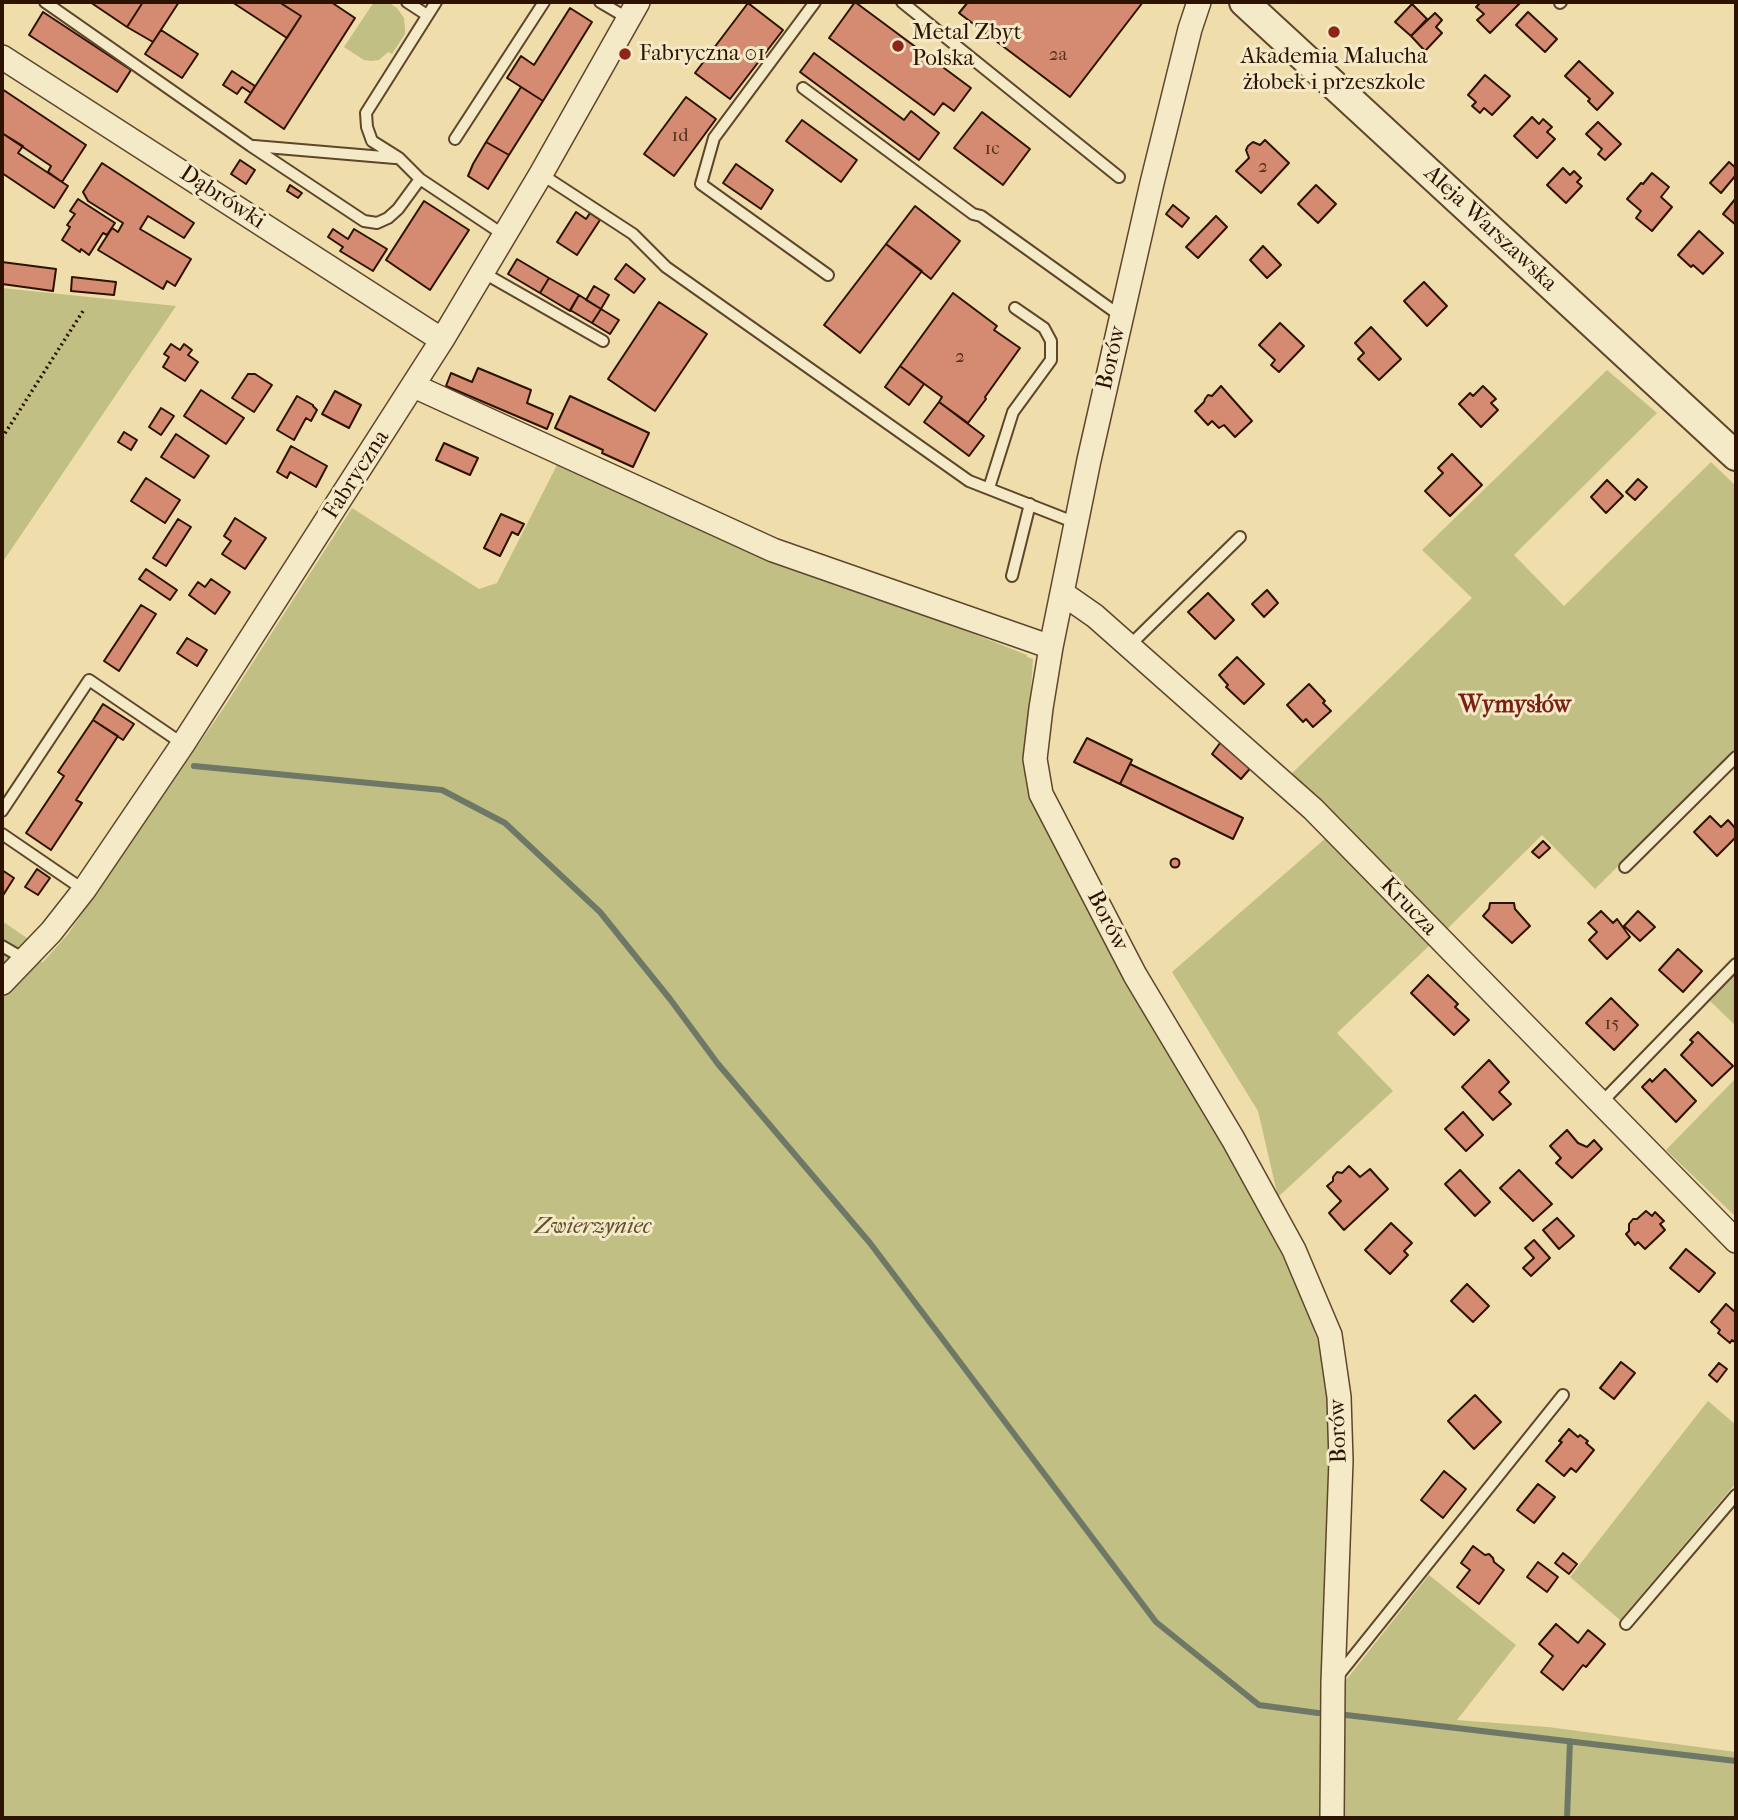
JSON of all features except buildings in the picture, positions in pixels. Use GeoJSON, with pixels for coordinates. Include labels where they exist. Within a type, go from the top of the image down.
{"type":"FeatureCollection","features":[{"type":"Feature","properties":{"kind":"street","name":"Borów"},"geometry":{"type":"LineString","coordinates":[[1199,2],[1187,42],[1122,317],[1076,523],[1051,647],[1035,759],[1041,794],[1135,975],[1233,1139],[1294,1250],[1330,1335],[1339,1397],[1341,1461],[1333,1683],[1332,1818]]}},
{"type":"Feature","properties":{"kind":"street","name":"Aleja Warszawska"},"geometry":{"type":"LineString","coordinates":[[1244,2],[1736,456]]}},
{"type":"Feature","properties":{"kind":"street","name":"Fabryczna"},"geometry":{"type":"LineString","coordinates":[[2,983],[51,932],[84,890],[183,744],[414,386],[541,174],[634,11]]}},
{"type":"Feature","properties":{"kind":"street","name":"Dąbrówki"},"geometry":{"type":"LineString","coordinates":[[2,57],[442,340]]}},
{"type":"Feature","properties":{"kind":"street"},"geometry":{"type":"LineString","coordinates":[[414,386],[773,550],[1051,647]]}},
{"type":"Feature","properties":{"kind":"street","name":"Krucza"},"geometry":{"type":"LineString","coordinates":[[1062,593],[1095,616],[1313,810],[1736,1241]]}},
{"type":"Feature","properties":{"kind":"lane"},"geometry":{"type":"LineString","coordinates":[[45,2],[251,146],[364,221],[377,223],[388,218],[420,179]]}},
{"type":"Feature","properties":{"kind":"lane"},"geometry":{"type":"LineString","coordinates":[[407,2],[427,15]]}},
{"type":"Feature","properties":{"kind":"lane"},"geometry":{"type":"LineString","coordinates":[[436,2],[366,113],[367,127],[372,141],[399,158],[420,179],[504,235]]}},
{"type":"Feature","properties":{"kind":"lane"},"geometry":{"type":"LineString","coordinates":[[455,139],[544,2]]}},
{"type":"Feature","properties":{"kind":"lane"},"geometry":{"type":"LineString","coordinates":[[600,2],[634,11]]}},
{"type":"Feature","properties":{"kind":"lane"},"geometry":{"type":"LineString","coordinates":[[815,2],[714,138],[701,184],[828,275]]}},
{"type":"Feature","properties":{"kind":"lane"},"geometry":{"type":"LineString","coordinates":[[902,2],[1119,177]]}},
{"type":"Feature","properties":{"kind":"lane"},"geometry":{"type":"LineString","coordinates":[[803,88],[973,214],[981,216],[1122,317]]}},
{"type":"Feature","properties":{"kind":"lane"},"geometry":{"type":"LineString","coordinates":[[251,146],[399,158]]}},
{"type":"Feature","properties":{"kind":"lane"},"geometry":{"type":"LineString","coordinates":[[541,174],[633,234],[666,267],[969,481],[1076,523]]}},
{"type":"Feature","properties":{"kind":"lane"},"geometry":{"type":"LineString","coordinates":[[482,272],[603,341]]}},
{"type":"Feature","properties":{"kind":"lane"},"geometry":{"type":"LineString","coordinates":[[989,488],[1013,412],[1051,360],[1051,341],[1044,328],[1015,308]]}},
{"type":"Feature","properties":{"kind":"lane"},"geometry":{"type":"LineString","coordinates":[[1012,576],[1030,504]]}},
{"type":"Feature","properties":{"kind":"lane"},"geometry":{"type":"LineString","coordinates":[[1129,646],[1240,537]]}},
{"type":"Feature","properties":{"kind":"lane"},"geometry":{"type":"LineString","coordinates":[[2,811],[89,680],[183,744]]}},
{"type":"Feature","properties":{"kind":"lane"},"geometry":{"type":"LineString","coordinates":[[1625,867],[1736,757]]}},
{"type":"Feature","properties":{"kind":"lane"},"geometry":{"type":"LineString","coordinates":[[2,835],[84,890]]}},
{"type":"Feature","properties":{"kind":"lane"},"geometry":{"type":"LineString","coordinates":[[2,946],[26,960]]}},
{"type":"Feature","properties":{"kind":"lane"},"geometry":{"type":"LineString","coordinates":[[1601,1103],[1736,964]]}},
{"type":"Feature","properties":{"kind":"lane"},"geometry":{"type":"LineString","coordinates":[[1333,1683],[1563,1395]]}},
{"type":"Feature","properties":{"kind":"lane"},"geometry":{"type":"LineString","coordinates":[[1626,1624],[1736,1495]]}},
{"type":"Feature","properties":{"kind":"path"},"geometry":{"type":"LineString","coordinates":[[2,438],[83,311]]}},
{"type":"Feature","properties":{"kind":"green space"},"geometry":{"type":"Polygon","coordinates":[[[374,2],[388,2],[397,8],[404,18],[405,34],[392,54],[388,52],[379,60],[371,61],[364,60],[344,47],[374,2]]]}},
{"type":"Feature","properties":{"kind":"green space"},"geometry":{"type":"Polygon","coordinates":[[[2,288],[176,306],[2,563],[2,288]]]}},
{"type":"Feature","properties":{"kind":"green space"},"geometry":{"type":"Polygon","coordinates":[[[1607,370],[1657,413],[1514,555],[1564,606],[1711,462],[1736,486],[1736,749],[1595,889],[1542,835],[1442,934],[1286,779],[1472,598],[1422,550],[1607,370]]]}},
{"type":"Feature","properties":{"kind":"green space","name":"Zwierzyniec"},"geometry":{"type":"Polygon","coordinates":[[[558,463],[1033,659],[1025,780],[1300,1289],[1318,1342],[1329,1398],[1330,1509],[1344,1704],[1346,1680],[1429,1575],[1516,1645],[1457,1720],[1548,1727],[1736,1752],[1736,1818],[2,1818],[2,921],[27,938],[26,960],[43,962],[68,934],[223,709],[352,508],[479,589],[497,583],[558,463]]]}},
{"type":"Feature","properties":{"kind":"green space"},"geometry":{"type":"Polygon","coordinates":[[[1327,837],[1431,944],[1337,1033],[1393,1091],[1278,1197],[1258,1111],[1172,972],[1327,837]]]}},
{"type":"Feature","properties":{"kind":"green space"},"geometry":{"type":"Polygon","coordinates":[[[1736,973],[1736,1026],[1710,1001],[1736,973]]]}},
{"type":"Feature","properties":{"kind":"green space"},"geometry":{"type":"Polygon","coordinates":[[[1736,1078],[1736,1217],[1666,1150],[1736,1078]]]}},
{"type":"Feature","properties":{"kind":"green space"},"geometry":{"type":"Polygon","coordinates":[[[1708,1401],[1736,1425],[1736,1483],[1620,1620],[1570,1577],[1708,1401]]]}},
{"type":"Feature","properties":{"kind":"waterway"},"geometry":{"type":"LineString","coordinates":[[194,766],[442,790],[505,823],[600,912],[718,1064],[870,1243],[1156,1622],[1259,1705],[1318,1713]]}},
{"type":"Feature","properties":{"kind":"waterway"},"geometry":{"type":"LineString","coordinates":[[1346,1715],[1736,1761]]}},
{"type":"Feature","properties":{"kind":"waterway"},"geometry":{"type":"LineString","coordinates":[[1567,1818],[1570,1741]]}},
{"type":"Feature","properties":{"kind":"place","name":"Akademia Malucha żłobek i przeszkole"},"geometry":{"type":"Point","coordinates":[1334,32]}},
{"type":"Feature","properties":{"kind":"place","name":"Metal Zbyt Polska"},"geometry":{"type":"Point","coordinates":[898,46]}},
{"type":"Feature","properties":{"kind":"place","name":"Fabryczna 01"},"geometry":{"type":"Point","coordinates":[625,54]}},
{"type":"Feature","properties":{"kind":"district","name":"Wymysłów"},"geometry":{"type":"Point","coordinates":[1515,706]}}]}
